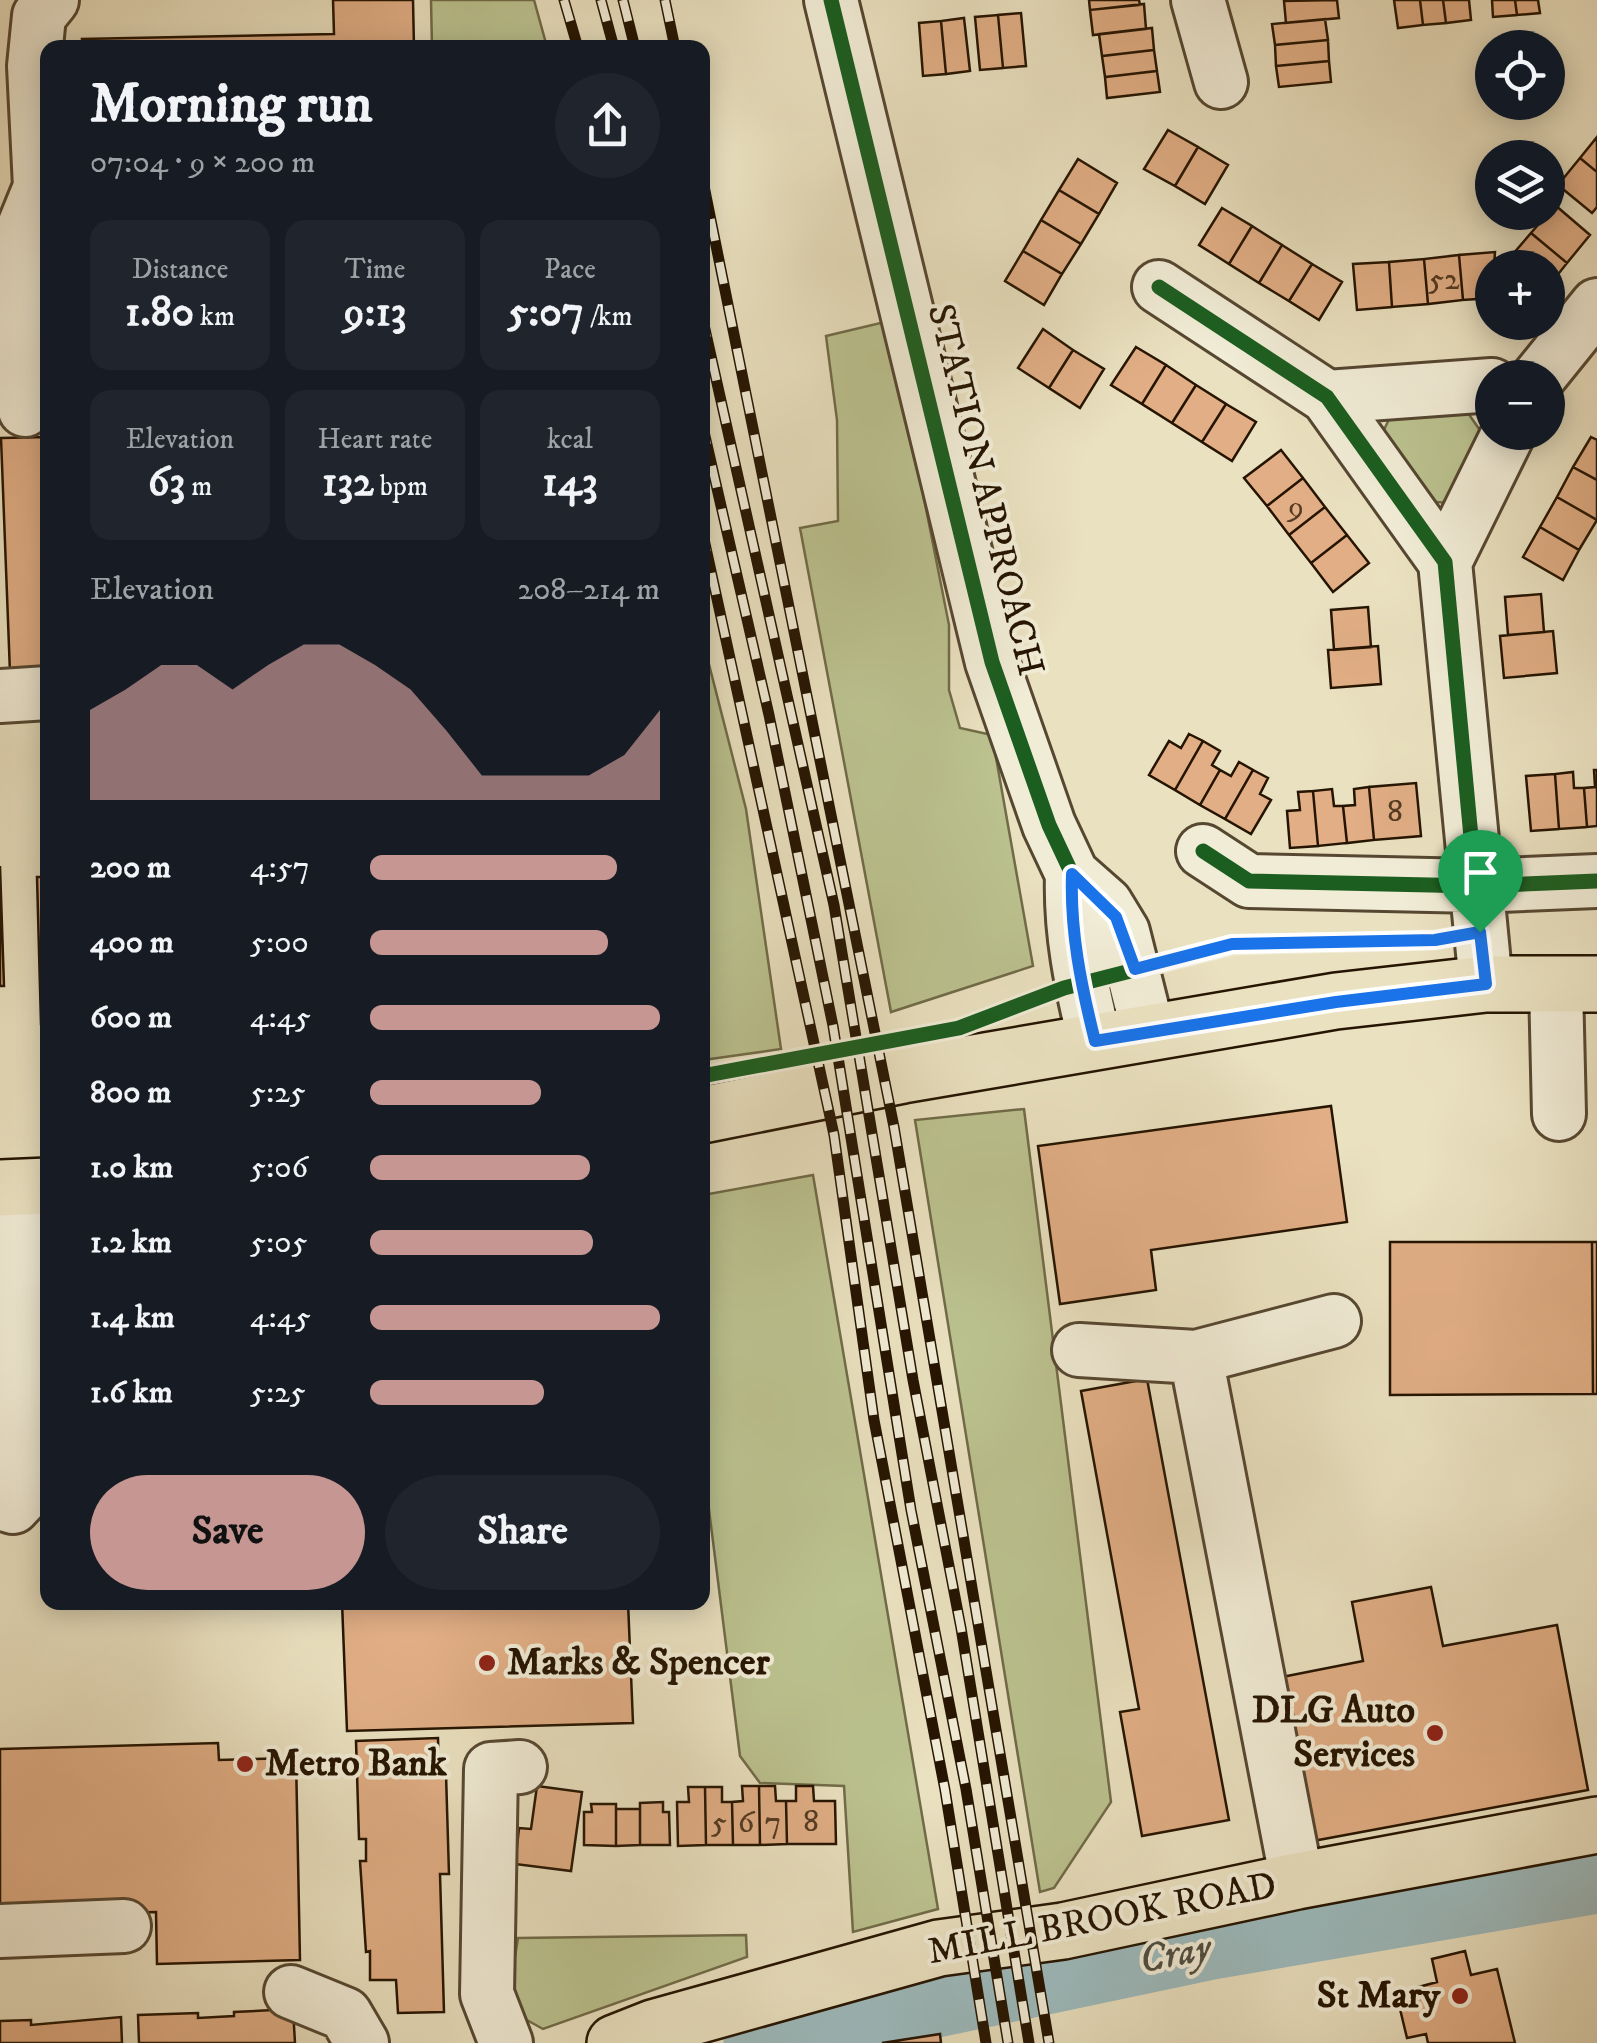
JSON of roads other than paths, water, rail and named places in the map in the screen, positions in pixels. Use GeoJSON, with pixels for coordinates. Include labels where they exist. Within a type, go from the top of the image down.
{"type":"FeatureCollection","features":[{"type":"Feature","properties":{"kind":"main road"},"geometry":{"type":"LineString","coordinates":[[710,1112],[1148,1031],[1336,1002],[1486,984],[1576,984]]}},
{"type":"Feature","properties":{"kind":"main road","name":"MILL BROOK ROAD"},"geometry":{"type":"LineString","coordinates":[[641,2038],[939,1948],[1063,1931],[1297,1880],[1597,1825]]}},
{"type":"Feature","properties":{"kind":"street"},"geometry":{"type":"LineString","coordinates":[[25,410],[20,236],[31,171],[34,66],[40,16],[52,0]]}},
{"type":"Feature","properties":{"kind":"street","name":"STATION APPROACH"},"geometry":{"type":"LineString","coordinates":[[831,0],[992,662],[1048,825],[1072,874],[1116,917],[1135,969],[1148,1031]]}},
{"type":"Feature","properties":{"kind":"street"},"geometry":{"type":"LineString","coordinates":[[1198,0],[1221,82]]}},
{"type":"Feature","properties":{"kind":"street"},"geometry":{"type":"LineString","coordinates":[[1159,287],[1326,396],[1445,562],[1486,984]]}},
{"type":"Feature","properties":{"kind":"street"},"geometry":{"type":"LineString","coordinates":[[1553,360],[1597,305]]}},
{"type":"Feature","properties":{"kind":"street"},"geometry":{"type":"LineString","coordinates":[[1326,396],[1475,386]]}},
{"type":"Feature","properties":{"kind":"street"},"geometry":{"type":"LineString","coordinates":[[1445,562],[1500,450]]}},
{"type":"Feature","properties":{"kind":"street"},"geometry":{"type":"LineString","coordinates":[[1202,852],[1249,882],[1476,886],[1597,881]]}},
{"type":"Feature","properties":{"kind":"street","name":"STATION APPROACH"},"geometry":{"type":"LineString","coordinates":[[1072,874],[1072,922],[1080,984],[1095,1041]]}},
{"type":"Feature","properties":{"kind":"street"},"geometry":{"type":"LineString","coordinates":[[1559,1114],[1576,984]]}},
{"type":"Feature","properties":{"kind":"street"},"geometry":{"type":"LineString","coordinates":[[5,1487],[21,1188]]}},
{"type":"Feature","properties":{"kind":"street"},"geometry":{"type":"LineString","coordinates":[[1078,1350],[1196,1357],[1334,1321]]}},
{"type":"Feature","properties":{"kind":"street"},"geometry":{"type":"LineString","coordinates":[[1196,1357],[1297,1880]]}},
{"type":"Feature","properties":{"kind":"street"},"geometry":{"type":"LineString","coordinates":[[506,2043],[486,1994],[492,1769],[520,1767]]}},
{"type":"Feature","properties":{"kind":"street"},"geometry":{"type":"LineString","coordinates":[[0,1931],[124,1926]]}},
{"type":"Feature","properties":{"kind":"street"},"geometry":{"type":"LineString","coordinates":[[291,1992],[345,2014],[362,2043]]}},
{"type":"Feature","properties":{"kind":"waterway","name":"Cray"},"geometry":{"type":"LineString","coordinates":[[756,2043],[1212,1947],[1597,1881]]}},
{"type":"Feature","properties":{"kind":"railway"},"geometry":{"type":"LineString","coordinates":[[564,0],[576,40]]}},
{"type":"Feature","properties":{"kind":"railway"},"geometry":{"type":"LineString","coordinates":[[601,0],[612,40]]}},
{"type":"Feature","properties":{"kind":"railway"},"geometry":{"type":"LineString","coordinates":[[623,0],[633,40]]}},
{"type":"Feature","properties":{"kind":"railway"},"geometry":{"type":"LineString","coordinates":[[665,0],[673,40]]}},
{"type":"Feature","properties":{"kind":"railway"},"geometry":{"type":"LineString","coordinates":[[710,216],[894,1127],[1049,2043]]}},
{"type":"Feature","properties":{"kind":"railway"},"geometry":{"type":"LineString","coordinates":[[710,352],[834,905],[913,1380],[961,1628],[1029,2043]]}},
{"type":"Feature","properties":{"kind":"railway"},"geometry":{"type":"LineString","coordinates":[[710,458],[769,715],[833,1026],[911,1510],[966,1789],[1008,2043]]}},
{"type":"Feature","properties":{"kind":"railway"},"geometry":{"type":"LineString","coordinates":[[710,567],[834,1135],[874,1420],[945,1790],[986,2043]]}},
{"type":"Feature","properties":{"kind":"place","name":"Marks & Spencer"},"geometry":{"type":"Point","coordinates":[487,1663]}},
{"type":"Feature","properties":{"kind":"place","name":"DLG Auto Services"},"geometry":{"type":"Point","coordinates":[1435,1733]}},
{"type":"Feature","properties":{"kind":"place","name":"Metro Bank"},"geometry":{"type":"Point","coordinates":[245,1764]}},
{"type":"Feature","properties":{"kind":"place","name":"St Mary"},"geometry":{"type":"Point","coordinates":[1460,1996]}}]}
